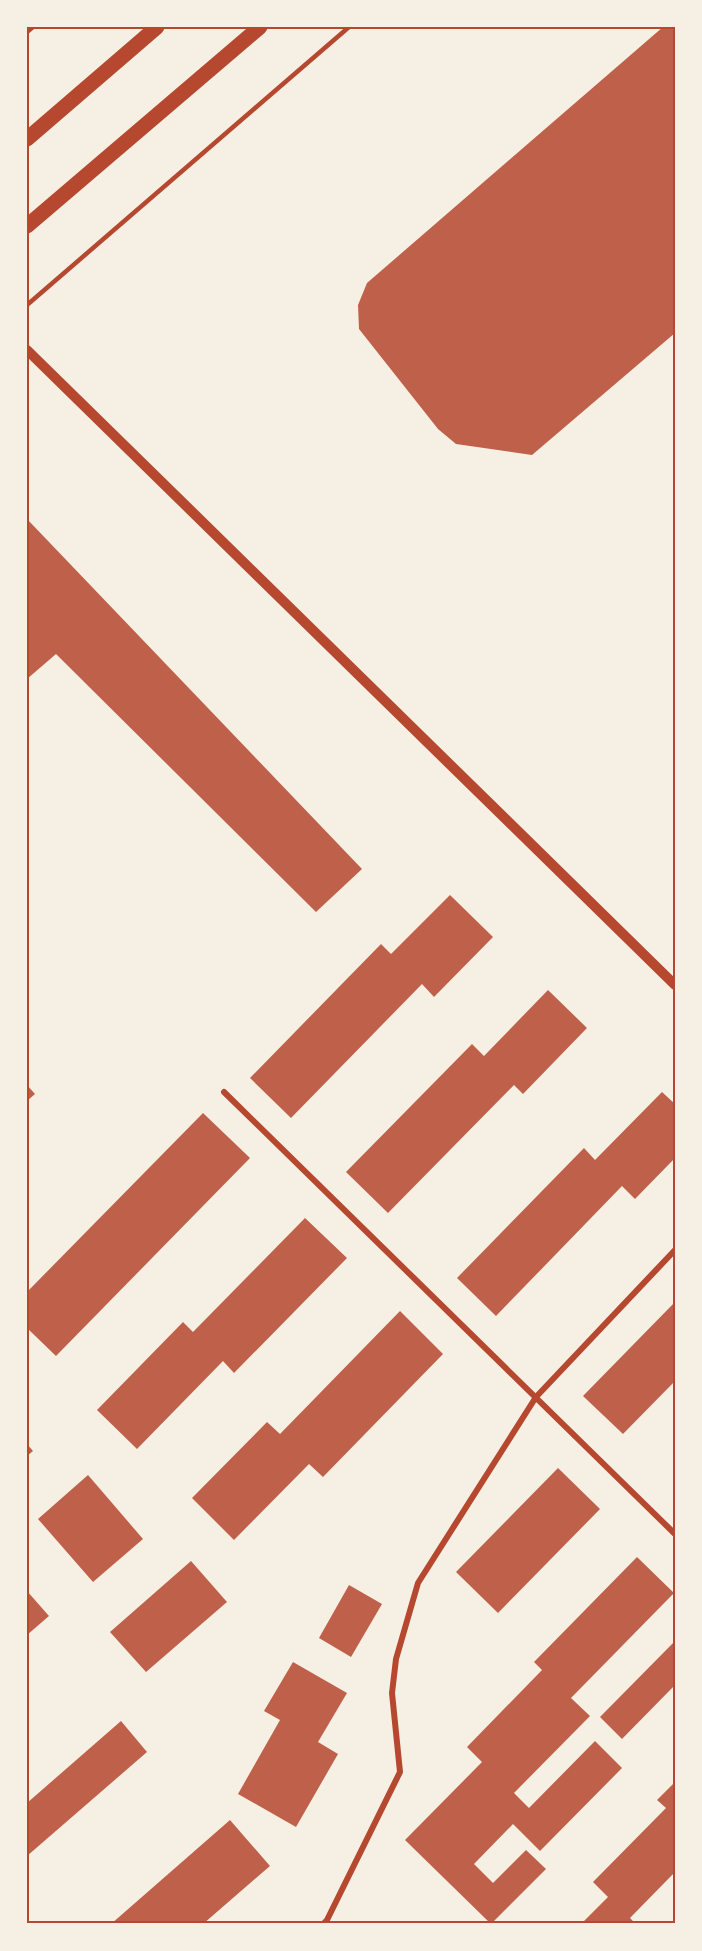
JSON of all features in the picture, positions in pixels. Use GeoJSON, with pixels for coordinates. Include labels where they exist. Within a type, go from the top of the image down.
{"type":"FeatureCollection","features":[{"type":"Feature","properties":{"kind":"main road"},"geometry":{"type":"LineString","coordinates":[[27,139],[157,27]]}},
{"type":"Feature","properties":{"kind":"main road"},"geometry":{"type":"LineString","coordinates":[[27,226],[260,27]]}},
{"type":"Feature","properties":{"kind":"street"},"geometry":{"type":"LineString","coordinates":[[27,350],[675,986]]}},
{"type":"Feature","properties":{"kind":"street"},"geometry":{"type":"LineString","coordinates":[[224,1092],[675,1534]]}},
{"type":"Feature","properties":{"kind":"street"},"geometry":{"type":"LineString","coordinates":[[324,1924],[400,1772],[392,1693],[396,1659],[418,1583],[536,1397],[675,1250]]}},
{"type":"Feature","properties":{"kind":"lane"},"geometry":{"type":"LineString","coordinates":[[27,32],[33,27]]}},
{"type":"Feature","properties":{"kind":"lane"},"geometry":{"type":"LineString","coordinates":[[27,305],[349,27]]}},
{"type":"Feature","properties":{"kind":"building"},"geometry":{"type":"Polygon","coordinates":[[[663,27],[675,27],[675,333],[532,455],[456,444],[438,429],[359,329],[358,305],[367,283],[663,27]]]}},
{"type":"Feature","properties":{"kind":"building"},"geometry":{"type":"Polygon","coordinates":[[[27,519],[362,869],[316,912],[56,654],[27,679],[27,519]]]}},
{"type":"Feature","properties":{"kind":"building"},"geometry":{"type":"Polygon","coordinates":[[[450,895],[493,937],[434,997],[422,984],[291,1118],[250,1078],[381,944],[391,954],[450,895]]]}},
{"type":"Feature","properties":{"kind":"building"},"geometry":{"type":"Polygon","coordinates":[[[548,990],[587,1028],[523,1094],[514,1085],[388,1213],[346,1172],[472,1044],[484,1056],[548,990]]]}},
{"type":"Feature","properties":{"kind":"building"},"geometry":{"type":"Polygon","coordinates":[[[27,1085],[35,1094],[27,1101],[27,1085]]]}},
{"type":"Feature","properties":{"kind":"building"},"geometry":{"type":"Polygon","coordinates":[[[662,1092],[675,1104],[675,1158],[635,1199],[622,1186],[496,1316],[457,1278],[584,1148],[595,1160],[662,1092]]]}},
{"type":"Feature","properties":{"kind":"building"},"geometry":{"type":"Polygon","coordinates":[[[203,1113],[250,1158],[56,1356],[27,1328],[27,1292],[203,1113]]]}},
{"type":"Feature","properties":{"kind":"building"},"geometry":{"type":"Polygon","coordinates":[[[305,1218],[347,1258],[234,1373],[223,1361],[137,1449],[97,1410],[183,1322],[193,1332],[305,1218]]]}},
{"type":"Feature","properties":{"kind":"building"},"geometry":{"type":"Polygon","coordinates":[[[675,1302],[675,1381],[623,1434],[583,1396],[675,1302]]]}},
{"type":"Feature","properties":{"kind":"building"},"geometry":{"type":"Polygon","coordinates":[[[400,1311],[443,1354],[323,1477],[309,1464],[234,1540],[192,1498],[267,1422],[280,1434],[400,1311]]]}},
{"type":"Feature","properties":{"kind":"building"},"geometry":{"type":"Polygon","coordinates":[[[27,1444],[33,1451],[27,1456],[27,1444]]]}},
{"type":"Feature","properties":{"kind":"building"},"geometry":{"type":"Polygon","coordinates":[[[558,1468],[600,1509],[498,1613],[456,1572],[558,1468]]]}},
{"type":"Feature","properties":{"kind":"building"},"geometry":{"type":"Polygon","coordinates":[[[88,1475],[143,1539],[93,1582],[38,1519],[88,1475]]]}},
{"type":"Feature","properties":{"kind":"building"},"geometry":{"type":"Polygon","coordinates":[[[637,1557],[674,1593],[571,1698],[590,1716],[514,1793],[529,1808],[595,1741],[622,1768],[540,1851],[513,1824],[474,1864],[493,1883],[526,1850],[546,1869],[491,1924],[405,1840],[482,1762],[467,1747],[542,1670],[534,1662],[637,1557]]]}},
{"type":"Feature","properties":{"kind":"building"},"geometry":{"type":"Polygon","coordinates":[[[191,1561],[227,1602],[146,1672],[110,1632],[191,1561]]]}},
{"type":"Feature","properties":{"kind":"building"},"geometry":{"type":"Polygon","coordinates":[[[349,1585],[382,1604],[351,1657],[319,1638],[349,1585]]]}},
{"type":"Feature","properties":{"kind":"building"},"geometry":{"type":"Polygon","coordinates":[[[27,1591],[49,1616],[27,1635],[27,1591]]]}},
{"type":"Feature","properties":{"kind":"building"},"geometry":{"type":"Polygon","coordinates":[[[675,1641],[675,1685],[622,1739],[600,1717],[675,1641]]]}},
{"type":"Feature","properties":{"kind":"building"},"geometry":{"type":"Polygon","coordinates":[[[293,1662],[347,1693],[318,1742],[338,1754],[296,1827],[238,1794],[280,1720],[264,1711],[293,1662]]]}},
{"type":"Feature","properties":{"kind":"building"},"geometry":{"type":"Polygon","coordinates":[[[121,1721],[147,1752],[27,1856],[27,1803],[121,1721]]]}},
{"type":"Feature","properties":{"kind":"building"},"geometry":{"type":"Polygon","coordinates":[[[675,1782],[675,1872],[630,1918],[636,1924],[581,1924],[608,1897],[593,1882],[666,1808],[657,1800],[675,1782]]]}},
{"type":"Feature","properties":{"kind":"building"},"geometry":{"type":"Polygon","coordinates":[[[230,1820],[270,1866],[203,1924],[111,1924],[230,1820]]]}}]}
